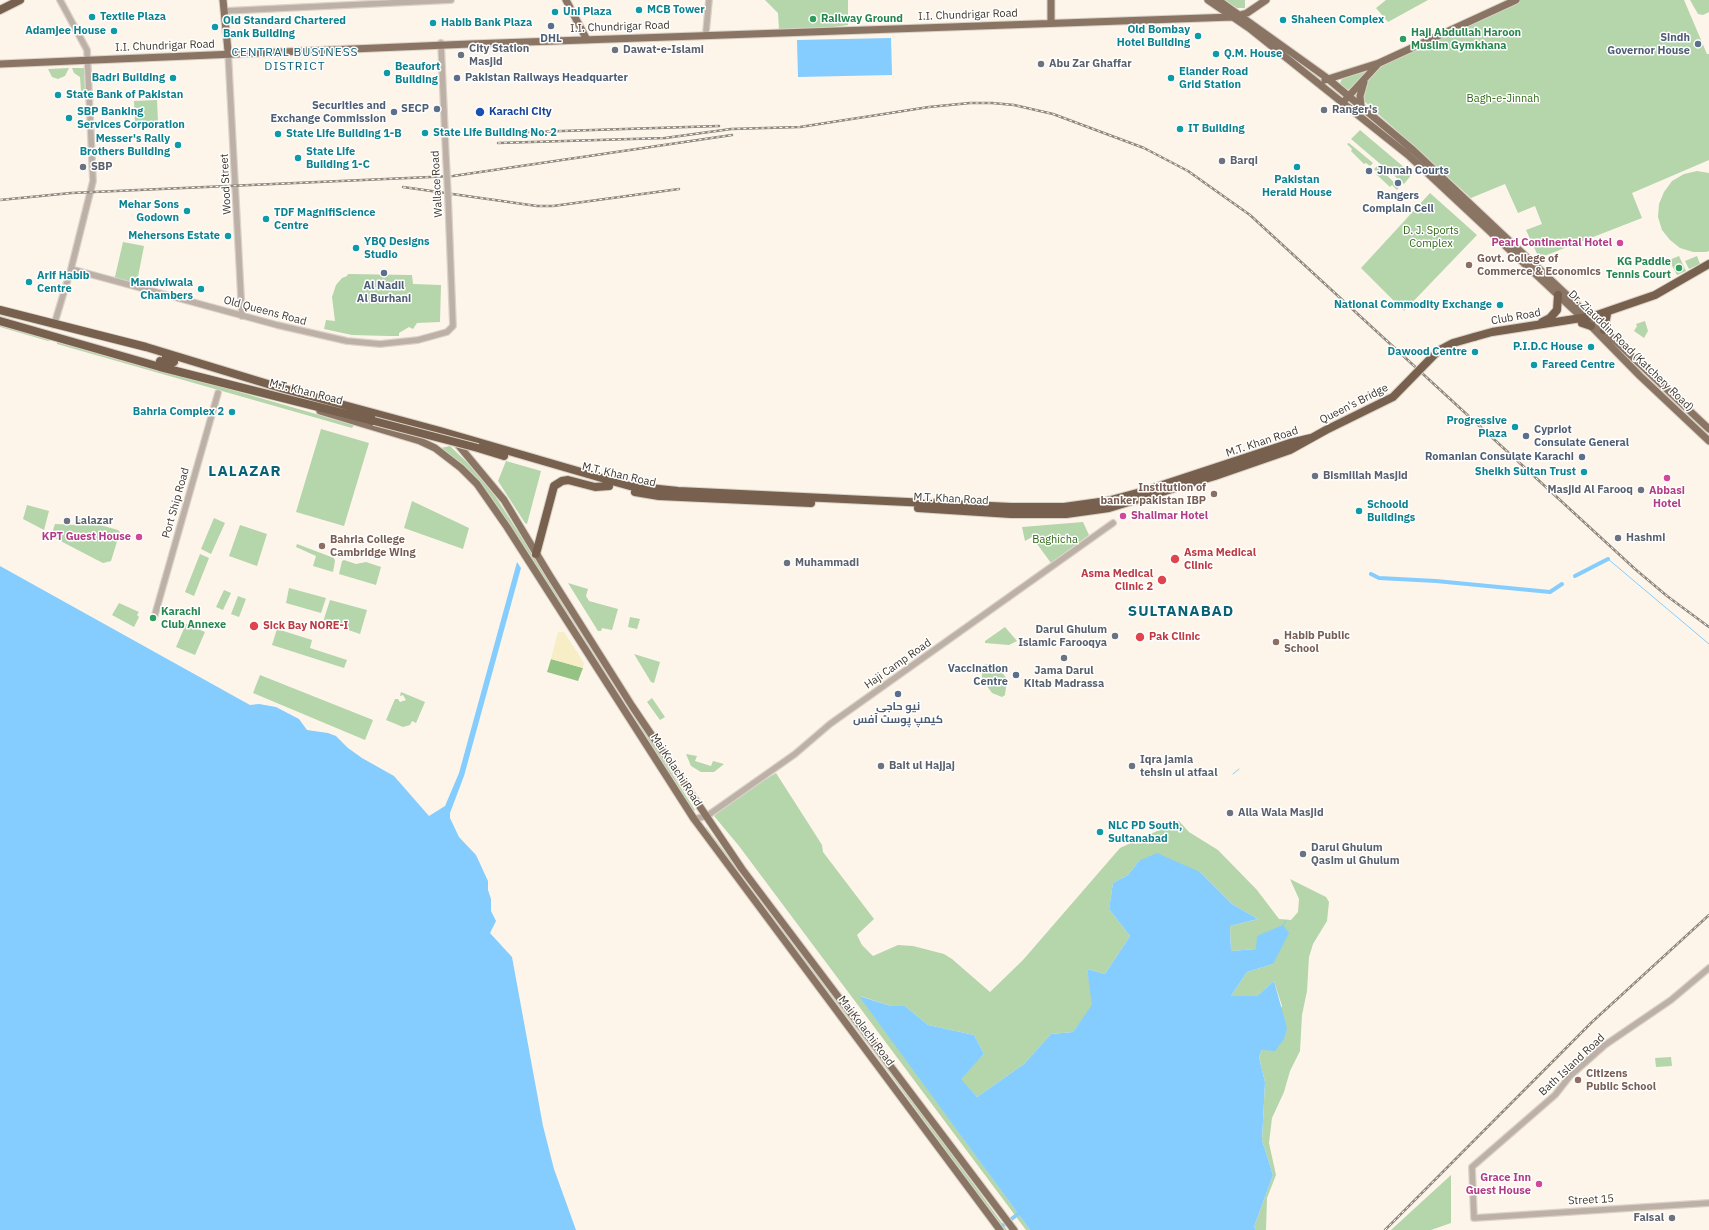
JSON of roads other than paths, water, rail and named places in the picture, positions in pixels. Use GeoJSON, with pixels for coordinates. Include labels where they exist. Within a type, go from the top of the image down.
{"type":"FeatureCollection","features":[{"type":"Feature","properties":{"kind":"highway"},"geometry":{"type":"LineString","coordinates":[[0,10],[20,0]]}},
{"type":"Feature","properties":{"kind":"highway","name":"Club Road"},"geometry":{"type":"LineString","coordinates":[[1483,335],[1506,334],[1588,320],[1655,295],[1709,264]]}},
{"type":"Feature","properties":{"kind":"highway","name":"Club Road"},"geometry":{"type":"LineString","coordinates":[[1603,314],[1664,294],[1709,268]]}},
{"type":"Feature","properties":{"kind":"highway"},"geometry":{"type":"LineString","coordinates":[[1536,325],[1546,321],[1554,314],[1558,306],[1558,295]]}},
{"type":"Feature","properties":{"kind":"highway","name":"M.T. Khan Road"},"geometry":{"type":"LineString","coordinates":[[0,310],[54,325],[114,339],[277,387],[440,431],[530,458],[609,486],[659,496],[1011,514],[1066,514],[1109,508],[1157,494],[1290,450],[1311,438]]}},
{"type":"Feature","properties":{"kind":"highway"},"geometry":{"type":"LineString","coordinates":[[1603,314],[1604,330]]}},
{"type":"Feature","properties":{"kind":"highway","name":"Club Road"},"geometry":{"type":"LineString","coordinates":[[1483,335],[1536,325],[1588,320]]}},
{"type":"Feature","properties":{"kind":"highway","name":"M.T. Khan Road"},"geometry":{"type":"LineString","coordinates":[[0,321],[87,346],[283,398],[556,468],[630,486],[678,491],[1011,507],[1064,506],[1107,501],[1141,492],[1290,443],[1311,438]]}},
{"type":"Feature","properties":{"kind":"highway","name":"Queen's Bridge"},"geometry":{"type":"LineString","coordinates":[[1311,438],[1393,397],[1438,351],[1445,346],[1483,335]]}},
{"type":"Feature","properties":{"kind":"highway"},"geometry":{"type":"LineString","coordinates":[[87,346],[123,351],[168,364],[174,362],[173,358],[114,339]]}},
{"type":"Feature","properties":{"kind":"highway"},"geometry":{"type":"LineString","coordinates":[[223,382],[193,371],[192,369],[196,366],[248,382],[277,387]]}},
{"type":"Feature","properties":{"kind":"highway"},"geometry":{"type":"LineString","coordinates":[[536,554],[554,486],[562,481],[568,480],[595,486],[609,486]]}},
{"type":"Feature","properties":{"kind":"main road"},"geometry":{"type":"LineString","coordinates":[[223,0],[228,52]]}},
{"type":"Feature","properties":{"kind":"main road"},"geometry":{"type":"LineString","coordinates":[[566,0],[586,38]]}},
{"type":"Feature","properties":{"kind":"main road"},"geometry":{"type":"LineString","coordinates":[[1051,0],[1051,21]]}},
{"type":"Feature","properties":{"kind":"main road","name":"Dr. Ziauddin Road (Katchery Road)"},"geometry":{"type":"LineString","coordinates":[[1208,0],[1235,14],[1327,78],[1413,150],[1532,261],[1640,376],[1708,434]]}},
{"type":"Feature","properties":{"kind":"main road","name":"Dr. Ziauddin Road (Katchery Road)"},"geometry":{"type":"LineString","coordinates":[[1218,0],[1408,155],[1558,295],[1588,320]]}},
{"type":"Feature","properties":{"kind":"main road"},"geometry":{"type":"LineString","coordinates":[[1235,14],[1258,0]]}},
{"type":"Feature","properties":{"kind":"main road"},"geometry":{"type":"LineString","coordinates":[[1235,14],[1247,13],[1266,0]]}},
{"type":"Feature","properties":{"kind":"main road"},"geometry":{"type":"LineString","coordinates":[[1321,84],[1327,78],[1379,63],[1516,0]]}},
{"type":"Feature","properties":{"kind":"main road","name":"I.I. Chundrigar Road"},"geometry":{"type":"LineString","coordinates":[[0,61],[1235,14]]}},
{"type":"Feature","properties":{"kind":"main road","name":"I.I. Chundrigar Road"},"geometry":{"type":"LineString","coordinates":[[586,38],[706,32],[1051,21]]}},
{"type":"Feature","properties":{"kind":"main road","name":"I.I. Chundrigar Road"},"geometry":{"type":"LineString","coordinates":[[0,64],[88,58]]}},
{"type":"Feature","properties":{"kind":"main road"},"geometry":{"type":"LineString","coordinates":[[1343,102],[1365,80],[1379,63]]}},
{"type":"Feature","properties":{"kind":"main road"},"geometry":{"type":"LineString","coordinates":[[1360,106],[1360,96],[1365,80]]}},
{"type":"Feature","properties":{"kind":"main road"},"geometry":{"type":"LineString","coordinates":[[1588,320],[1604,330],[1708,434]]}},
{"type":"Feature","properties":{"kind":"main road","name":"Mai Kolachi Road"},"geometry":{"type":"LineString","coordinates":[[283,398],[352,421],[420,441],[441,452],[461,468],[477,484],[507,528],[694,819],[779,935],[886,1074],[1000,1230]]}},
{"type":"Feature","properties":{"kind":"main road","name":"Mai Kolachi Road"},"geometry":{"type":"LineString","coordinates":[[440,431],[452,438],[493,484],[632,706],[742,869],[1014,1230]]}},
{"type":"Feature","properties":{"kind":"street"},"geometry":{"type":"LineString","coordinates":[[54,325],[71,269],[94,180],[87,50],[60,0]]}},
{"type":"Feature","properties":{"kind":"street"},"geometry":{"type":"LineString","coordinates":[[224,11],[450,0]]}},
{"type":"Feature","properties":{"kind":"street"},"geometry":{"type":"LineString","coordinates":[[706,32],[709,0]]}},
{"type":"Feature","properties":{"kind":"street","name":"Wallace Road"},"geometry":{"type":"LineString","coordinates":[[441,44],[453,326]]}},
{"type":"Feature","properties":{"kind":"street","name":"Wood Street"},"geometry":{"type":"LineString","coordinates":[[228,52],[242,316]]}},
{"type":"Feature","properties":{"kind":"street","name":"Old Queens Road"},"geometry":{"type":"LineString","coordinates":[[71,269],[242,316],[333,338],[374,344],[400,343],[434,337],[447,332],[453,326]]}},
{"type":"Feature","properties":{"kind":"street","name":"Port Ship Road"},"geometry":{"type":"LineString","coordinates":[[154,618],[218,393]]}},
{"type":"Feature","properties":{"kind":"street","name":"Haji Camp Road"},"geometry":{"type":"LineString","coordinates":[[694,819],[707,816],[795,754],[830,724],[1113,523]]}},
{"type":"Feature","properties":{"kind":"street","name":"Bath Island Road"},"geometry":{"type":"LineString","coordinates":[[1474,1218],[1472,1167],[1555,1094],[1570,1076],[1605,1045],[1671,1000],[1709,968]]}},
{"type":"Feature","properties":{"kind":"street","name":"Street 15"},"geometry":{"type":"LineString","coordinates":[[1474,1218],[1709,1203]]}},
{"type":"Feature","properties":{"kind":"water"},"geometry":{"type":"Polygon","coordinates":[[[891,38],[892,75],[798,77],[797,40],[891,38]]]}},
{"type":"Feature","properties":{"kind":"water"},"geometry":{"type":"Polygon","coordinates":[[[517,562],[521,568],[464,776],[450,813],[450,818],[459,837],[476,855],[488,881],[491,911],[496,921],[490,933],[512,957],[543,1126],[554,1169],[576,1230],[0,1230],[0,566],[250,705],[259,704],[276,707],[299,719],[307,730],[328,733],[336,736],[348,748],[362,758],[394,776],[429,816],[445,806],[459,773],[517,562]]]}},
{"type":"Feature","properties":{"kind":"water"},"geometry":{"type":"Polygon","coordinates":[[[1157,853],[1200,872],[1232,904],[1258,919],[1230,926],[1231,951],[1256,949],[1257,936],[1283,925],[1289,933],[1273,964],[1247,972],[1231,996],[1257,996],[1274,981],[1287,1028],[1284,1039],[1275,1051],[1262,1050],[1259,1057],[1265,1082],[1262,1140],[1273,1175],[1254,1227],[1256,1230],[1030,1230],[859,996],[891,1006],[905,1006],[928,1025],[974,1035],[984,1054],[961,1079],[977,1097],[1024,1064],[1051,1034],[1073,1032],[1092,1005],[1087,969],[1105,974],[1130,936],[1109,909],[1113,883],[1128,875],[1139,861],[1157,853]]]}},
{"type":"Feature","properties":{"kind":"waterway"},"geometry":{"type":"LineString","coordinates":[[1608,559],[1709,644]]}},
{"type":"Feature","properties":{"kind":"waterway"},"geometry":{"type":"LineString","coordinates":[[1575,576],[1608,559]]}},
{"type":"Feature","properties":{"kind":"waterway"},"geometry":{"type":"LineString","coordinates":[[1371,574],[1379,578],[1436,581],[1550,592],[1562,584]]}},
{"type":"Feature","properties":{"kind":"waterway"},"geometry":{"type":"LineString","coordinates":[[1233,774],[1239,769]]}},
{"type":"Feature","properties":{"kind":"waterway"},"geometry":{"type":"LineString","coordinates":[[1283,926],[1286,920]]}},
{"type":"Feature","properties":{"kind":"waterway"},"geometry":{"type":"LineString","coordinates":[[998,1229],[1018,1214]]}},
{"type":"Feature","properties":{"kind":"railway"},"geometry":{"type":"LineString","coordinates":[[498,143],[665,138],[731,129],[800,127],[929,107],[970,103],[992,103],[1014,105],[1053,114],[1144,148],[1188,171],[1250,215],[1635,569],[1667,596],[1709,627]]}},
{"type":"Feature","properties":{"kind":"railway"},"geometry":{"type":"LineString","coordinates":[[499,133],[719,126]]}},
{"type":"Feature","properties":{"kind":"railway"},"geometry":{"type":"LineString","coordinates":[[0,200],[71,193],[453,176],[732,135]]}},
{"type":"Feature","properties":{"kind":"railway"},"geometry":{"type":"LineString","coordinates":[[403,187],[537,206],[553,206],[679,189]]}},
{"type":"Feature","properties":{"kind":"railway"},"geometry":{"type":"LineString","coordinates":[[1385,1230],[1592,1022],[1709,915]]}},
{"type":"Feature","properties":{"kind":"place","name":"MCB Tower"},"geometry":{"type":"Point","coordinates":[639,10]}},
{"type":"Feature","properties":{"kind":"place","name":"Uni Plaza"},"geometry":{"type":"Point","coordinates":[555,12]}},
{"type":"Feature","properties":{"kind":"place","name":"Textile Plaza"},"geometry":{"type":"Point","coordinates":[92,17]}},
{"type":"Feature","properties":{"kind":"place","name":"Railway Ground"},"geometry":{"type":"Point","coordinates":[813,19]}},
{"type":"Feature","properties":{"kind":"place","name":"Shaheen Complex"},"geometry":{"type":"Point","coordinates":[1283,20]}},
{"type":"Feature","properties":{"kind":"place","name":"Habib Bank Plaza"},"geometry":{"type":"Point","coordinates":[433,23]}},
{"type":"Feature","properties":{"kind":"place","name":"DHL"},"geometry":{"type":"Point","coordinates":[551,26]}},
{"type":"Feature","properties":{"kind":"place","name":"Old Standard Chartered Bank Building"},"geometry":{"type":"Point","coordinates":[215,27]}},
{"type":"Feature","properties":{"kind":"place","name":"Adamjee House"},"geometry":{"type":"Point","coordinates":[114,31]}},
{"type":"Feature","properties":{"kind":"place","name":"Old Bombay Hotel Building"},"geometry":{"type":"Point","coordinates":[1198,36]}},
{"type":"Feature","properties":{"kind":"place","name":"Haji Abdullah Haroon Muslim Gymkhana"},"geometry":{"type":"Point","coordinates":[1403,39]}},
{"type":"Feature","properties":{"kind":"place","name":"Sindh Governor House"},"geometry":{"type":"Point","coordinates":[1698,44]}},
{"type":"Feature","properties":{"kind":"place","name":"Dawat-e-Islami"},"geometry":{"type":"Point","coordinates":[615,50]}},
{"type":"Feature","properties":{"kind":"place","name":"Q.M. House"},"geometry":{"type":"Point","coordinates":[1216,54]}},
{"type":"Feature","properties":{"kind":"place","name":"City Station Masjid"},"geometry":{"type":"Point","coordinates":[461,55]}},
{"type":"Feature","properties":{"kind":"place","name":"Abu Zar Ghaffar"},"geometry":{"type":"Point","coordinates":[1041,64]}},
{"type":"Feature","properties":{"kind":"place","name":"Beaufort Building"},"geometry":{"type":"Point","coordinates":[387,73]}},
{"type":"Feature","properties":{"kind":"place","name":"Badri Building"},"geometry":{"type":"Point","coordinates":[173,78]}},
{"type":"Feature","properties":{"kind":"place","name":"Pakistan Railways Headquarter"},"geometry":{"type":"Point","coordinates":[457,78]}},
{"type":"Feature","properties":{"kind":"place","name":"Elander Road Grid Station"},"geometry":{"type":"Point","coordinates":[1171,78]}},
{"type":"Feature","properties":{"kind":"place","name":"State Bank of Pakistan"},"geometry":{"type":"Point","coordinates":[58,95]}},
{"type":"Feature","properties":{"kind":"place","name":"SECP"},"geometry":{"type":"Point","coordinates":[437,109]}},
{"type":"Feature","properties":{"kind":"place","name":"Ranger's"},"geometry":{"type":"Point","coordinates":[1324,110]}},
{"type":"Feature","properties":{"kind":"place","name":"Securities and Exchange Commission"},"geometry":{"type":"Point","coordinates":[394,112]}},
{"type":"Feature","properties":{"kind":"place","name":"Karachi City"},"geometry":{"type":"Point","coordinates":[480,112]}},
{"type":"Feature","properties":{"kind":"place","name":"SBP Banking Services Corporation"},"geometry":{"type":"Point","coordinates":[69,118]}},
{"type":"Feature","properties":{"kind":"place","name":"IT Building"},"geometry":{"type":"Point","coordinates":[1180,129]}},
{"type":"Feature","properties":{"kind":"place","name":"State Life Building No. 2"},"geometry":{"type":"Point","coordinates":[425,133]}},
{"type":"Feature","properties":{"kind":"place","name":"State Life Building 1-B"},"geometry":{"type":"Point","coordinates":[278,134]}},
{"type":"Feature","properties":{"kind":"place","name":"Messer's Rally Brothers Building"},"geometry":{"type":"Point","coordinates":[178,145]}},
{"type":"Feature","properties":{"kind":"place","name":"State Life Building 1-C"},"geometry":{"type":"Point","coordinates":[298,158]}},
{"type":"Feature","properties":{"kind":"place","name":"Barqi"},"geometry":{"type":"Point","coordinates":[1222,161]}},
{"type":"Feature","properties":{"kind":"place","name":"SBP"},"geometry":{"type":"Point","coordinates":[83,167]}},
{"type":"Feature","properties":{"kind":"place","name":"Pakistan Herald House"},"geometry":{"type":"Point","coordinates":[1297,167]}},
{"type":"Feature","properties":{"kind":"place","name":"Jinnah Courts"},"geometry":{"type":"Point","coordinates":[1369,171]}},
{"type":"Feature","properties":{"kind":"place","name":"Rangers Complain Cell"},"geometry":{"type":"Point","coordinates":[1398,183]}},
{"type":"Feature","properties":{"kind":"place","name":"Mehar Sons Godown"},"geometry":{"type":"Point","coordinates":[187,211]}},
{"type":"Feature","properties":{"kind":"place","name":"TDF MagnifiScience Centre"},"geometry":{"type":"Point","coordinates":[266,219]}},
{"type":"Feature","properties":{"kind":"place","name":"Mehersons Estate"},"geometry":{"type":"Point","coordinates":[228,236]}},
{"type":"Feature","properties":{"kind":"place","name":"Pearl Continental Hotel"},"geometry":{"type":"Point","coordinates":[1620,243]}},
{"type":"Feature","properties":{"kind":"place","name":"YBQ Designs Studio"},"geometry":{"type":"Point","coordinates":[356,248]}},
{"type":"Feature","properties":{"kind":"place","name":"Govt. College of Commerce & Economics"},"geometry":{"type":"Point","coordinates":[1469,265]}},
{"type":"Feature","properties":{"kind":"place","name":"KG Paddle Tennis Court"},"geometry":{"type":"Point","coordinates":[1679,268]}},
{"type":"Feature","properties":{"kind":"place","name":"Al Nadil Al Burhani"},"geometry":{"type":"Point","coordinates":[384,273]}},
{"type":"Feature","properties":{"kind":"place","name":"Arif Habib Centre"},"geometry":{"type":"Point","coordinates":[29,282]}},
{"type":"Feature","properties":{"kind":"place","name":"Mandviwala Chambers"},"geometry":{"type":"Point","coordinates":[201,289]}},
{"type":"Feature","properties":{"kind":"place","name":"National Commodity Exchange"},"geometry":{"type":"Point","coordinates":[1500,305]}},
{"type":"Feature","properties":{"kind":"place","name":"P.I.D.C House"},"geometry":{"type":"Point","coordinates":[1591,347]}},
{"type":"Feature","properties":{"kind":"place","name":"Dawood Centre"},"geometry":{"type":"Point","coordinates":[1475,352]}},
{"type":"Feature","properties":{"kind":"place","name":"Fareed Centre"},"geometry":{"type":"Point","coordinates":[1534,365]}},
{"type":"Feature","properties":{"kind":"place","name":"Bahria Complex 2"},"geometry":{"type":"Point","coordinates":[232,412]}},
{"type":"Feature","properties":{"kind":"place","name":"Progressive Plaza"},"geometry":{"type":"Point","coordinates":[1515,427]}},
{"type":"Feature","properties":{"kind":"place","name":"Cypriot Consulate General"},"geometry":{"type":"Point","coordinates":[1526,436]}},
{"type":"Feature","properties":{"kind":"place","name":"Romanian Consulate Karachi"},"geometry":{"type":"Point","coordinates":[1582,457]}},
{"type":"Feature","properties":{"kind":"place","name":"Sheikh Sultan Trust"},"geometry":{"type":"Point","coordinates":[1584,472]}},
{"type":"Feature","properties":{"kind":"place","name":"Bismillah Masjid"},"geometry":{"type":"Point","coordinates":[1315,476]}},
{"type":"Feature","properties":{"kind":"place","name":"Abbasi Hotel"},"geometry":{"type":"Point","coordinates":[1667,478]}},
{"type":"Feature","properties":{"kind":"place","name":"Masjid Al Farooq"},"geometry":{"type":"Point","coordinates":[1641,490]}},
{"type":"Feature","properties":{"kind":"place","name":"Institution of banker pakistan IBP"},"geometry":{"type":"Point","coordinates":[1214,494]}},
{"type":"Feature","properties":{"kind":"place","name":"Schoold Buildings"},"geometry":{"type":"Point","coordinates":[1359,511]}},
{"type":"Feature","properties":{"kind":"place","name":"Shalimar Hotel"},"geometry":{"type":"Point","coordinates":[1123,516]}},
{"type":"Feature","properties":{"kind":"place","name":"Lalazar"},"geometry":{"type":"Point","coordinates":[67,521]}},
{"type":"Feature","properties":{"kind":"place","name":"KPT Guest House"},"geometry":{"type":"Point","coordinates":[139,537]}},
{"type":"Feature","properties":{"kind":"place","name":"Hashmi"},"geometry":{"type":"Point","coordinates":[1618,538]}},
{"type":"Feature","properties":{"kind":"place","name":"Bahria College Cambridge Wing"},"geometry":{"type":"Point","coordinates":[322,546]}},
{"type":"Feature","properties":{"kind":"place","name":"Asma Medical Clinic"},"geometry":{"type":"Point","coordinates":[1175,559]}},
{"type":"Feature","properties":{"kind":"place","name":"Muhammadi"},"geometry":{"type":"Point","coordinates":[787,563]}},
{"type":"Feature","properties":{"kind":"place","name":"Asma Medical Clinic 2"},"geometry":{"type":"Point","coordinates":[1162,580]}},
{"type":"Feature","properties":{"kind":"place","name":"Karachi Club Annexe"},"geometry":{"type":"Point","coordinates":[153,618]}},
{"type":"Feature","properties":{"kind":"place","name":"Sick Bay NORE-I"},"geometry":{"type":"Point","coordinates":[254,626]}},
{"type":"Feature","properties":{"kind":"place","name":"Darul Ghulum Islamic Farooqya"},"geometry":{"type":"Point","coordinates":[1115,636]}},
{"type":"Feature","properties":{"kind":"place","name":"Pak Clinic"},"geometry":{"type":"Point","coordinates":[1140,637]}},
{"type":"Feature","properties":{"kind":"place","name":"Habib Public School"},"geometry":{"type":"Point","coordinates":[1276,642]}},
{"type":"Feature","properties":{"kind":"place","name":"Jama Darul Kitab Madrassa"},"geometry":{"type":"Point","coordinates":[1064,658]}},
{"type":"Feature","properties":{"kind":"place","name":"Vaccination Centre"},"geometry":{"type":"Point","coordinates":[1016,675]}},
{"type":"Feature","properties":{"kind":"place","name":"نیو حاجی کیمپ پوسٹ آفس"},"geometry":{"type":"Point","coordinates":[898,694]}},
{"type":"Feature","properties":{"kind":"place","name":"Bait ul Hajjaj"},"geometry":{"type":"Point","coordinates":[881,766]}},
{"type":"Feature","properties":{"kind":"place","name":"Iqra jamia tehsin ul atfaal"},"geometry":{"type":"Point","coordinates":[1132,766]}},
{"type":"Feature","properties":{"kind":"place","name":"Alla Wala Masjid"},"geometry":{"type":"Point","coordinates":[1230,813]}},
{"type":"Feature","properties":{"kind":"place","name":"NLC PD South, Sultanabad"},"geometry":{"type":"Point","coordinates":[1100,832]}},
{"type":"Feature","properties":{"kind":"place","name":"Darul Ghulum Qasim ul Ghulum"},"geometry":{"type":"Point","coordinates":[1303,854]}},
{"type":"Feature","properties":{"kind":"place","name":"Citizens Public School"},"geometry":{"type":"Point","coordinates":[1578,1080]}},
{"type":"Feature","properties":{"kind":"place","name":"Grace Inn Guest House"},"geometry":{"type":"Point","coordinates":[1539,1184]}},
{"type":"Feature","properties":{"kind":"place","name":"Faisal"},"geometry":{"type":"Point","coordinates":[1672,1218]}},
{"type":"Feature","properties":{"kind":"district","name":"CENTRAL BUSINESS DISTRICT"},"geometry":{"type":"Point","coordinates":[295,60]}},
{"type":"Feature","properties":{"kind":"district","name":"LALAZAR"},"geometry":{"type":"Point","coordinates":[245,472]}},
{"type":"Feature","properties":{"kind":"district","name":"SULTANABAD"},"geometry":{"type":"Point","coordinates":[1181,612]}},
{"type":"Feature","properties":{"kind":"park label","name":"Bagh-e-Jinnah"},"geometry":{"type":"Point","coordinates":[1503,99]}},
{"type":"Feature","properties":{"kind":"park label","name":"D. J. Sports Complex"},"geometry":{"type":"Point","coordinates":[1431,237]}},
{"type":"Feature","properties":{"kind":"park label","name":"Baghicha"},"geometry":{"type":"Point","coordinates":[1055,540]}}]}
